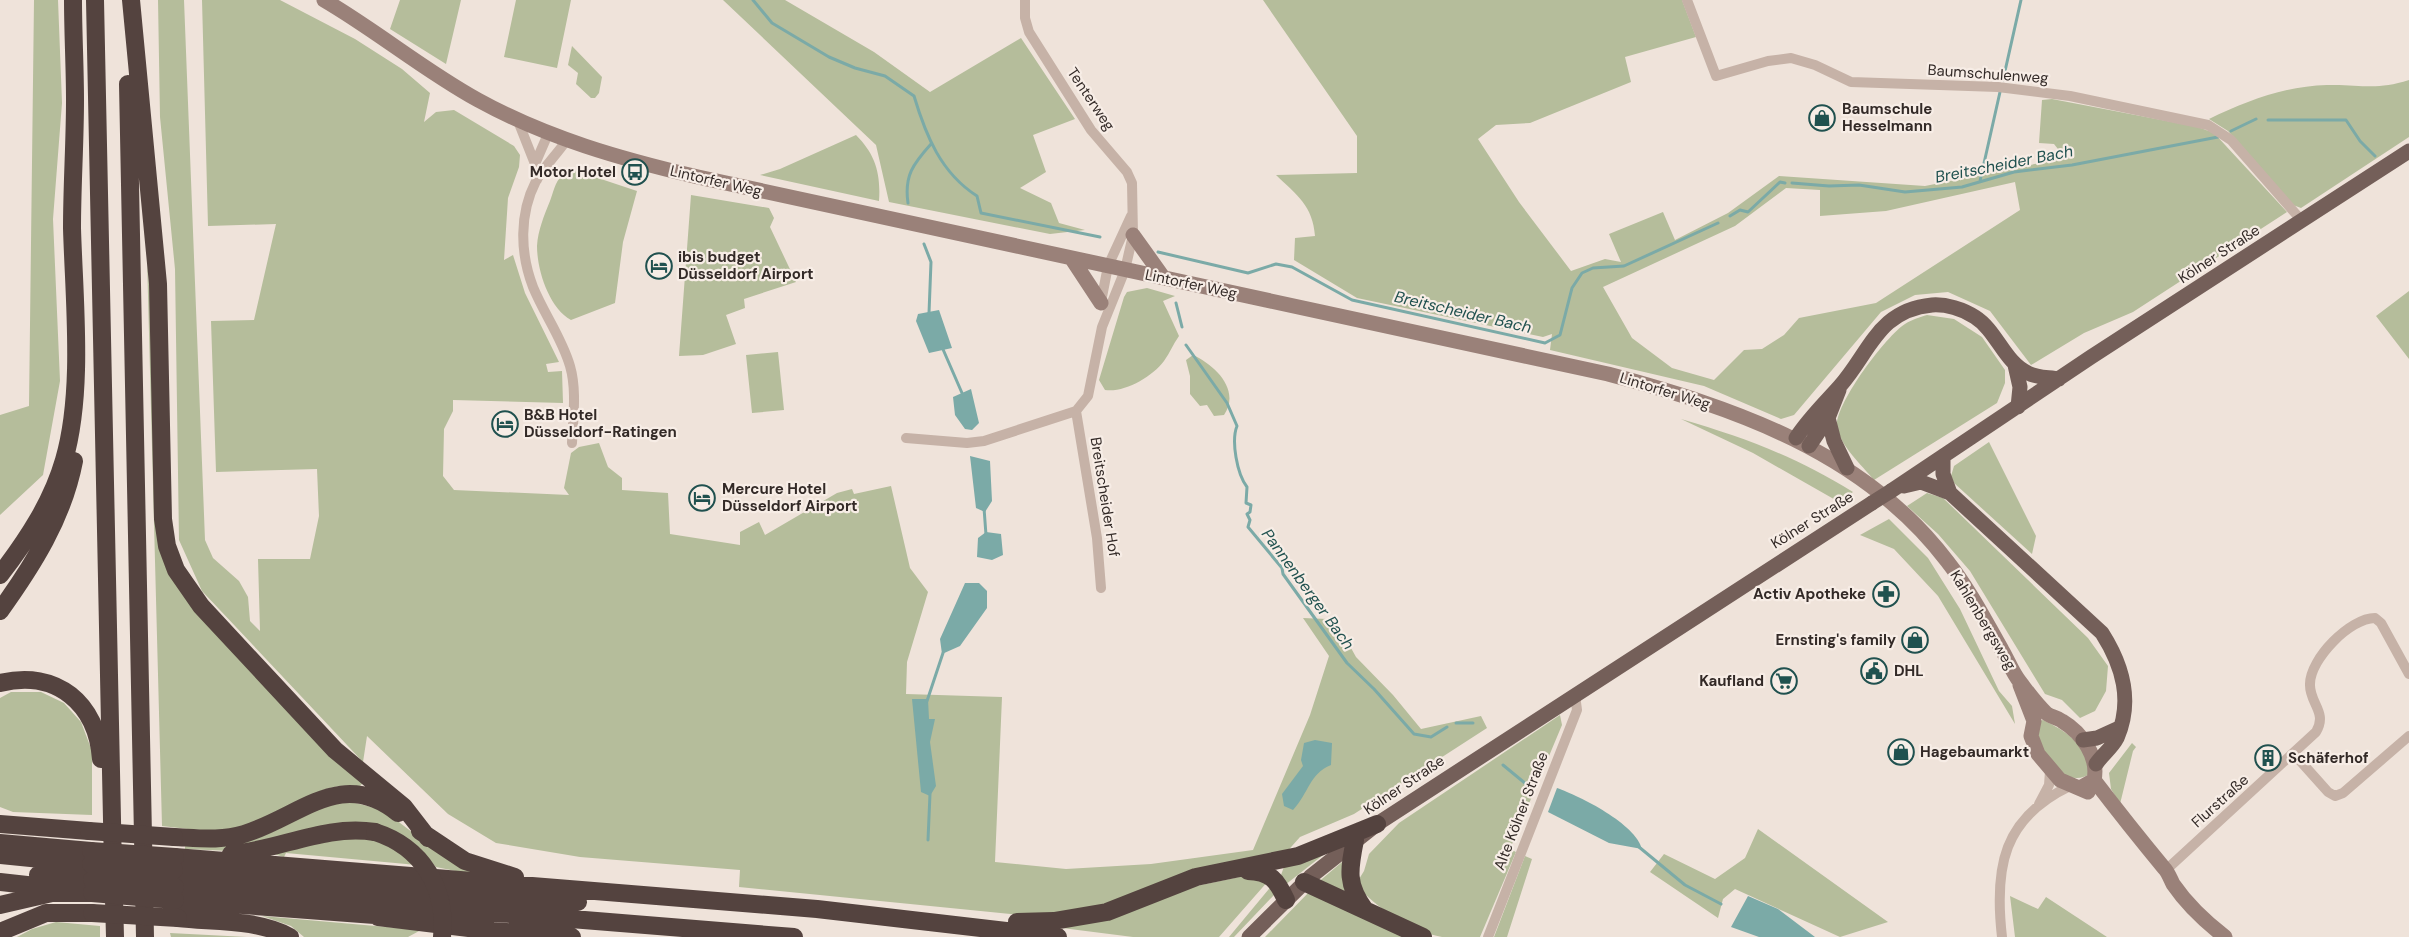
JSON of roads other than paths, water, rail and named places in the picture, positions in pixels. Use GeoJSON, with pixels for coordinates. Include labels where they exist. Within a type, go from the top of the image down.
{"type":"FeatureCollection","features":[{"type":"Feature","properties":{"kind":"highway"},"geometry":{"type":"LineString","coordinates":[[0,611],[41,551],[66,493],[80,421],[75,385],[71,173],[75,107],[72,0]]}},
{"type":"Feature","properties":{"kind":"highway"},"geometry":{"type":"LineString","coordinates":[[95,0],[115,937]]}},
{"type":"Feature","properties":{"kind":"highway"},"geometry":{"type":"LineString","coordinates":[[126,0],[145,937]]}},
{"type":"Feature","properties":{"kind":"highway"},"geometry":{"type":"LineString","coordinates":[[131,0],[158,284],[164,519],[173,562],[186,588],[201,606],[336,750],[404,807],[428,838]]}},
{"type":"Feature","properties":{"kind":"highway"},"geometry":{"type":"LineString","coordinates":[[0,574],[36,524],[58,476],[69,437],[75,385]]}},
{"type":"Feature","properties":{"kind":"highway"},"geometry":{"type":"LineString","coordinates":[[0,683],[42,682],[64,691],[84,707],[96,728],[103,774],[112,800]]}},
{"type":"Feature","properties":{"kind":"highway"},"geometry":{"type":"LineString","coordinates":[[0,824],[211,839],[238,836],[324,798],[350,793],[383,802],[428,838],[465,861],[546,887]]}},
{"type":"Feature","properties":{"kind":"highway"},"geometry":{"type":"LineString","coordinates":[[0,819],[33,826]]}},
{"type":"Feature","properties":{"kind":"highway"},"geometry":{"type":"LineString","coordinates":[[946,922],[983,918],[1040,922],[1087,916],[1120,908],[1183,881],[1298,856],[1377,824]]}},
{"type":"Feature","properties":{"kind":"highway"},"geometry":{"type":"LineString","coordinates":[[177,874],[340,830],[375,832],[404,846],[429,873],[442,906],[441,937],[493,931]]}},
{"type":"Feature","properties":{"kind":"highway"},"geometry":{"type":"LineString","coordinates":[[0,837],[33,845],[91,872]]}},
{"type":"Feature","properties":{"kind":"highway"},"geometry":{"type":"LineString","coordinates":[[1355,840],[1350,883],[1366,911]]}},
{"type":"Feature","properties":{"kind":"highway"},"geometry":{"type":"LineString","coordinates":[[0,843],[33,845]]}},
{"type":"Feature","properties":{"kind":"highway"},"geometry":{"type":"LineString","coordinates":[[0,855],[91,872]]}},
{"type":"Feature","properties":{"kind":"highway"},"geometry":{"type":"LineString","coordinates":[[1233,870],[1271,875],[1279,884],[1286,900]]}},
{"type":"Feature","properties":{"kind":"highway"},"geometry":{"type":"LineString","coordinates":[[0,872],[177,874],[546,887],[946,922],[1058,937]]}},
{"type":"Feature","properties":{"kind":"highway"},"geometry":{"type":"LineString","coordinates":[[0,905],[52,893],[91,872]]}},
{"type":"Feature","properties":{"kind":"highway"},"geometry":{"type":"LineString","coordinates":[[0,882],[91,872],[177,874],[680,909],[968,937]]}},
{"type":"Feature","properties":{"kind":"highway"},"geometry":{"type":"LineString","coordinates":[[177,874],[364,915],[493,931],[572,937]]}},
{"type":"Feature","properties":{"kind":"highway"},"geometry":{"type":"LineString","coordinates":[[177,874],[644,926]]}},
{"type":"Feature","properties":{"kind":"highway"},"geometry":{"type":"LineString","coordinates":[[1304,882],[1423,937]]}},
{"type":"Feature","properties":{"kind":"highway"},"geometry":{"type":"LineString","coordinates":[[0,932],[46,913],[92,913],[178,918],[261,927],[290,937]]}},
{"type":"Feature","properties":{"kind":"highway"},"geometry":{"type":"LineString","coordinates":[[364,915],[644,926],[794,937]]}},
{"type":"Feature","properties":{"kind":"main road","name":"Lintorfer Weg"},"geometry":{"type":"LineString","coordinates":[[324,0],[444,79],[518,121],[566,141],[637,163],[1608,374],[1702,401],[1802,442]]}},
{"type":"Feature","properties":{"kind":"main road","name":"Kölner Straße"},"geometry":{"type":"LineString","coordinates":[[1250,937],[1304,882],[1377,824],[2409,151]]}},
{"type":"Feature","properties":{"kind":"main road"},"geometry":{"type":"LineString","coordinates":[[1133,235],[1163,277]]}},
{"type":"Feature","properties":{"kind":"main road"},"geometry":{"type":"LineString","coordinates":[[1072,259],[1101,303]]}},
{"type":"Feature","properties":{"kind":"main road"},"geometry":{"type":"LineString","coordinates":[[1802,442],[1818,408],[1841,385],[1882,328],[1898,315],[1918,306],[1936,304],[1954,307],[1975,316],[1990,330],[2015,365],[2019,387],[2018,407]]}},
{"type":"Feature","properties":{"kind":"main road"},"geometry":{"type":"LineString","coordinates":[[2015,365],[2035,376],[2059,379]]}},
{"type":"Feature","properties":{"kind":"main road"},"geometry":{"type":"LineString","coordinates":[[1802,442],[1828,418],[1841,385]]}},
{"type":"Feature","properties":{"kind":"main road"},"geometry":{"type":"LineString","coordinates":[[1828,418],[1831,434],[1847,468]]}},
{"type":"Feature","properties":{"kind":"main road","name":"Kahlenbergsweg"},"geometry":{"type":"LineString","coordinates":[[1802,442],[1847,468],[1897,507],[1947,560],[1970,593],[2041,718],[2063,721],[2083,740],[2096,764]]}},
{"type":"Feature","properties":{"kind":"main road"},"geometry":{"type":"LineString","coordinates":[[1943,456],[1944,474],[1950,493]]}},
{"type":"Feature","properties":{"kind":"main road"},"geometry":{"type":"LineString","coordinates":[[1890,491],[1921,482],[1950,493],[2102,633],[2115,654],[2124,680],[2124,712],[2117,738],[2082,785]]}},
{"type":"Feature","properties":{"kind":"main road"},"geometry":{"type":"LineString","coordinates":[[2041,718],[2031,736],[2050,771],[2082,785],[2122,814],[2130,829],[2166,870],[2180,880],[2218,920],[2227,937]]}},
{"type":"Feature","properties":{"kind":"main road"},"geometry":{"type":"LineString","coordinates":[[2083,740],[2097,738],[2119,728]]}},
{"type":"Feature","properties":{"kind":"street","name":"Tenterweg"},"geometry":{"type":"LineString","coordinates":[[1025,0],[1025,18],[1029,33],[1091,130],[1130,177],[1133,191],[1133,235],[1125,270]]}},
{"type":"Feature","properties":{"kind":"street","name":"Baumschulenweg"},"geometry":{"type":"LineString","coordinates":[[1687,0],[1716,76],[1768,61],[1791,58],[1815,65],[1851,82],[2009,88],[2070,96],[2208,125],[2231,140],[2302,221]]}},
{"type":"Feature","properties":{"kind":"street"},"geometry":{"type":"LineString","coordinates":[[518,121],[535,164],[537,180]]}},
{"type":"Feature","properties":{"kind":"street"},"geometry":{"type":"LineString","coordinates":[[535,164],[548,134]]}},
{"type":"Feature","properties":{"kind":"street"},"geometry":{"type":"LineString","coordinates":[[566,141],[537,180],[524,213],[525,260],[533,288],[570,366],[573,383],[572,443]]}},
{"type":"Feature","properties":{"kind":"street","name":"Tenterweg"},"geometry":{"type":"LineString","coordinates":[[1108,266],[1132,213]]}},
{"type":"Feature","properties":{"kind":"street"},"geometry":{"type":"LineString","coordinates":[[1102,327],[1101,303],[1108,266]]}},
{"type":"Feature","properties":{"kind":"street"},"geometry":{"type":"LineString","coordinates":[[906,438],[967,443],[984,441],[1076,411],[1088,396],[1102,327],[1125,270]]}},
{"type":"Feature","properties":{"kind":"street","name":"Breitscheider Hof"},"geometry":{"type":"LineString","coordinates":[[1076,411],[1097,538],[1101,588]]}},
{"type":"Feature","properties":{"kind":"street","name":"Flurstraße"},"geometry":{"type":"LineString","coordinates":[[2166,870],[2294,754],[2321,724],[2321,715],[2310,688],[2310,675],[2331,644],[2345,630],[2366,618],[2375,618],[2381,623],[2409,674]]}},
{"type":"Feature","properties":{"kind":"street","name":"Alte Kölner Straße"},"geometry":{"type":"LineString","coordinates":[[1488,937],[1577,710],[1575,695]]}},
{"type":"Feature","properties":{"kind":"street"},"geometry":{"type":"LineString","coordinates":[[2294,754],[2328,792],[2335,796],[2343,793],[2409,736]]}},
{"type":"Feature","properties":{"kind":"street"},"geometry":{"type":"LineString","coordinates":[[2039,804],[2049,785],[2050,771]]}},
{"type":"Feature","properties":{"kind":"street"},"geometry":{"type":"LineString","coordinates":[[2002,937],[2000,884],[2004,858],[2022,819],[2039,804],[2082,785]]}},
{"type":"Feature","properties":{"kind":"water"},"geometry":{"type":"Polygon","coordinates":[[[939,310],[952,348],[929,353],[916,321],[918,314],[939,310]]]}},
{"type":"Feature","properties":{"kind":"water"},"geometry":{"type":"Polygon","coordinates":[[[971,389],[979,423],[972,430],[965,429],[955,415],[953,397],[971,389]]]}},
{"type":"Feature","properties":{"kind":"water"},"geometry":{"type":"Polygon","coordinates":[[[970,456],[990,461],[992,501],[985,512],[976,508],[970,456]]]}},
{"type":"Feature","properties":{"kind":"water"},"geometry":{"type":"Polygon","coordinates":[[[986,532],[1001,534],[1003,555],[992,560],[977,557],[978,538],[986,532]]]}},
{"type":"Feature","properties":{"kind":"water"},"geometry":{"type":"Polygon","coordinates":[[[965,583],[979,583],[987,591],[987,608],[960,646],[942,654],[940,639],[965,583]]]}},
{"type":"Feature","properties":{"kind":"water"},"geometry":{"type":"Polygon","coordinates":[[[912,699],[928,699],[929,719],[935,719],[930,742],[936,786],[930,796],[921,792],[912,699]]]}},
{"type":"Feature","properties":{"kind":"water"},"geometry":{"type":"Polygon","coordinates":[[[1315,740],[1332,743],[1331,765],[1318,773],[1293,810],[1284,806],[1282,794],[1303,766],[1301,760],[1304,743],[1315,740]]]}},
{"type":"Feature","properties":{"kind":"water"},"geometry":{"type":"Polygon","coordinates":[[[1557,788],[1579,797],[1619,821],[1638,840],[1642,849],[1609,843],[1548,812],[1557,788]]]}},
{"type":"Feature","properties":{"kind":"water"},"geometry":{"type":"Polygon","coordinates":[[[1748,896],[1778,909],[1815,937],[1759,937],[1731,927],[1748,896]]]}},
{"type":"Feature","properties":{"kind":"waterway","name":"Breitscheider Bach"},"geometry":{"type":"LineString","coordinates":[[753,0],[772,23],[829,57],[855,68],[885,76],[914,96],[936,152],[944,165],[964,187],[977,196],[981,213],[1100,237]]}},
{"type":"Feature","properties":{"kind":"waterway"},"geometry":{"type":"LineString","coordinates":[[2003,80],[2021,0]]}},
{"type":"Feature","properties":{"kind":"waterway"},"geometry":{"type":"LineString","coordinates":[[1980,181],[2000,92]]}},
{"type":"Feature","properties":{"kind":"waterway","name":"Breitscheider Bach"},"geometry":{"type":"LineString","coordinates":[[2231,131],[2256,119]]}},
{"type":"Feature","properties":{"kind":"waterway","name":"Breitscheider Bach"},"geometry":{"type":"LineString","coordinates":[[2268,120],[2346,120],[2360,141],[2375,156]]}},
{"type":"Feature","properties":{"kind":"waterway","name":"Breitscheider Bach"},"geometry":{"type":"LineString","coordinates":[[1792,183],[1829,186],[1859,185],[1905,192],[1962,187],[2014,172],[2072,165],[2218,137]]}},
{"type":"Feature","properties":{"kind":"waterway"},"geometry":{"type":"LineString","coordinates":[[908,203],[907,185],[911,171],[931,144]]}},
{"type":"Feature","properties":{"kind":"waterway","name":"Breitscheider Bach"},"geometry":{"type":"LineString","coordinates":[[1730,216],[1740,210],[1748,212],[1780,182],[1785,183]]}},
{"type":"Feature","properties":{"kind":"waterway","name":"Breitscheider Bach"},"geometry":{"type":"LineString","coordinates":[[1158,252],[1248,273],[1276,264],[1292,267],[1352,300],[1545,343],[1560,335],[1572,288],[1582,273],[1593,268],[1624,266],[1718,223]]}},
{"type":"Feature","properties":{"kind":"waterway"},"geometry":{"type":"LineString","coordinates":[[924,244],[931,262],[929,313]]}},
{"type":"Feature","properties":{"kind":"waterway","name":"Pannenberger Bach"},"geometry":{"type":"LineString","coordinates":[[1176,303],[1182,327]]}},
{"type":"Feature","properties":{"kind":"waterway","name":"Pannenberger Bach"},"geometry":{"type":"LineString","coordinates":[[1186,345],[1227,403],[1237,426],[1235,432],[1236,457],[1240,474],[1247,487],[1246,503],[1251,505],[1250,512],[1247,514],[1250,520],[1248,527],[1282,568],[1283,574],[1347,663],[1414,734],[1431,737],[1447,727]]}},
{"type":"Feature","properties":{"kind":"waterway"},"geometry":{"type":"LineString","coordinates":[[942,347],[962,393]]}},
{"type":"Feature","properties":{"kind":"waterway"},"geometry":{"type":"LineString","coordinates":[[984,508],[986,535]]}},
{"type":"Feature","properties":{"kind":"waterway"},"geometry":{"type":"LineString","coordinates":[[927,701],[943,653]]}},
{"type":"Feature","properties":{"kind":"waterway","name":"Pannenberger Bach"},"geometry":{"type":"LineString","coordinates":[[1456,723],[1473,723]]}},
{"type":"Feature","properties":{"kind":"waterway","name":"Pannenberger Bach"},"geometry":{"type":"LineString","coordinates":[[1503,765],[1532,789]]}},
{"type":"Feature","properties":{"kind":"waterway"},"geometry":{"type":"LineString","coordinates":[[928,840],[930,794]]}},
{"type":"Feature","properties":{"kind":"waterway","name":"Pannenberger Bach"},"geometry":{"type":"LineString","coordinates":[[1639,847],[1685,885],[1721,904]]}},
{"type":"Feature","properties":{"kind":"place","name":"Baumschule Hesselmann"},"geometry":{"type":"Point","coordinates":[1822,118]}},
{"type":"Feature","properties":{"kind":"place","name":"Motor Hotel"},"geometry":{"type":"Point","coordinates":[635,172]}},
{"type":"Feature","properties":{"kind":"place","name":"ibis budget Düsseldorf Airport"},"geometry":{"type":"Point","coordinates":[659,266]}},
{"type":"Feature","properties":{"kind":"place","name":"B&B Hotel Düsseldorf-Ratingen"},"geometry":{"type":"Point","coordinates":[505,424]}},
{"type":"Feature","properties":{"kind":"place","name":"Mercure Hotel Düsseldorf Airport"},"geometry":{"type":"Point","coordinates":[702,498]}},
{"type":"Feature","properties":{"kind":"place","name":"Activ Apotheke"},"geometry":{"type":"Point","coordinates":[1886,594]}},
{"type":"Feature","properties":{"kind":"place","name":"Ernsting's family"},"geometry":{"type":"Point","coordinates":[1915,640]}},
{"type":"Feature","properties":{"kind":"place","name":"DHL"},"geometry":{"type":"Point","coordinates":[1874,671]}},
{"type":"Feature","properties":{"kind":"place","name":"Kaufland"},"geometry":{"type":"Point","coordinates":[1784,681]}},
{"type":"Feature","properties":{"kind":"place","name":"Hagebaumarkt"},"geometry":{"type":"Point","coordinates":[1901,752]}},
{"type":"Feature","properties":{"kind":"place","name":"Schäferhof"},"geometry":{"type":"Point","coordinates":[2268,758]}}]}
